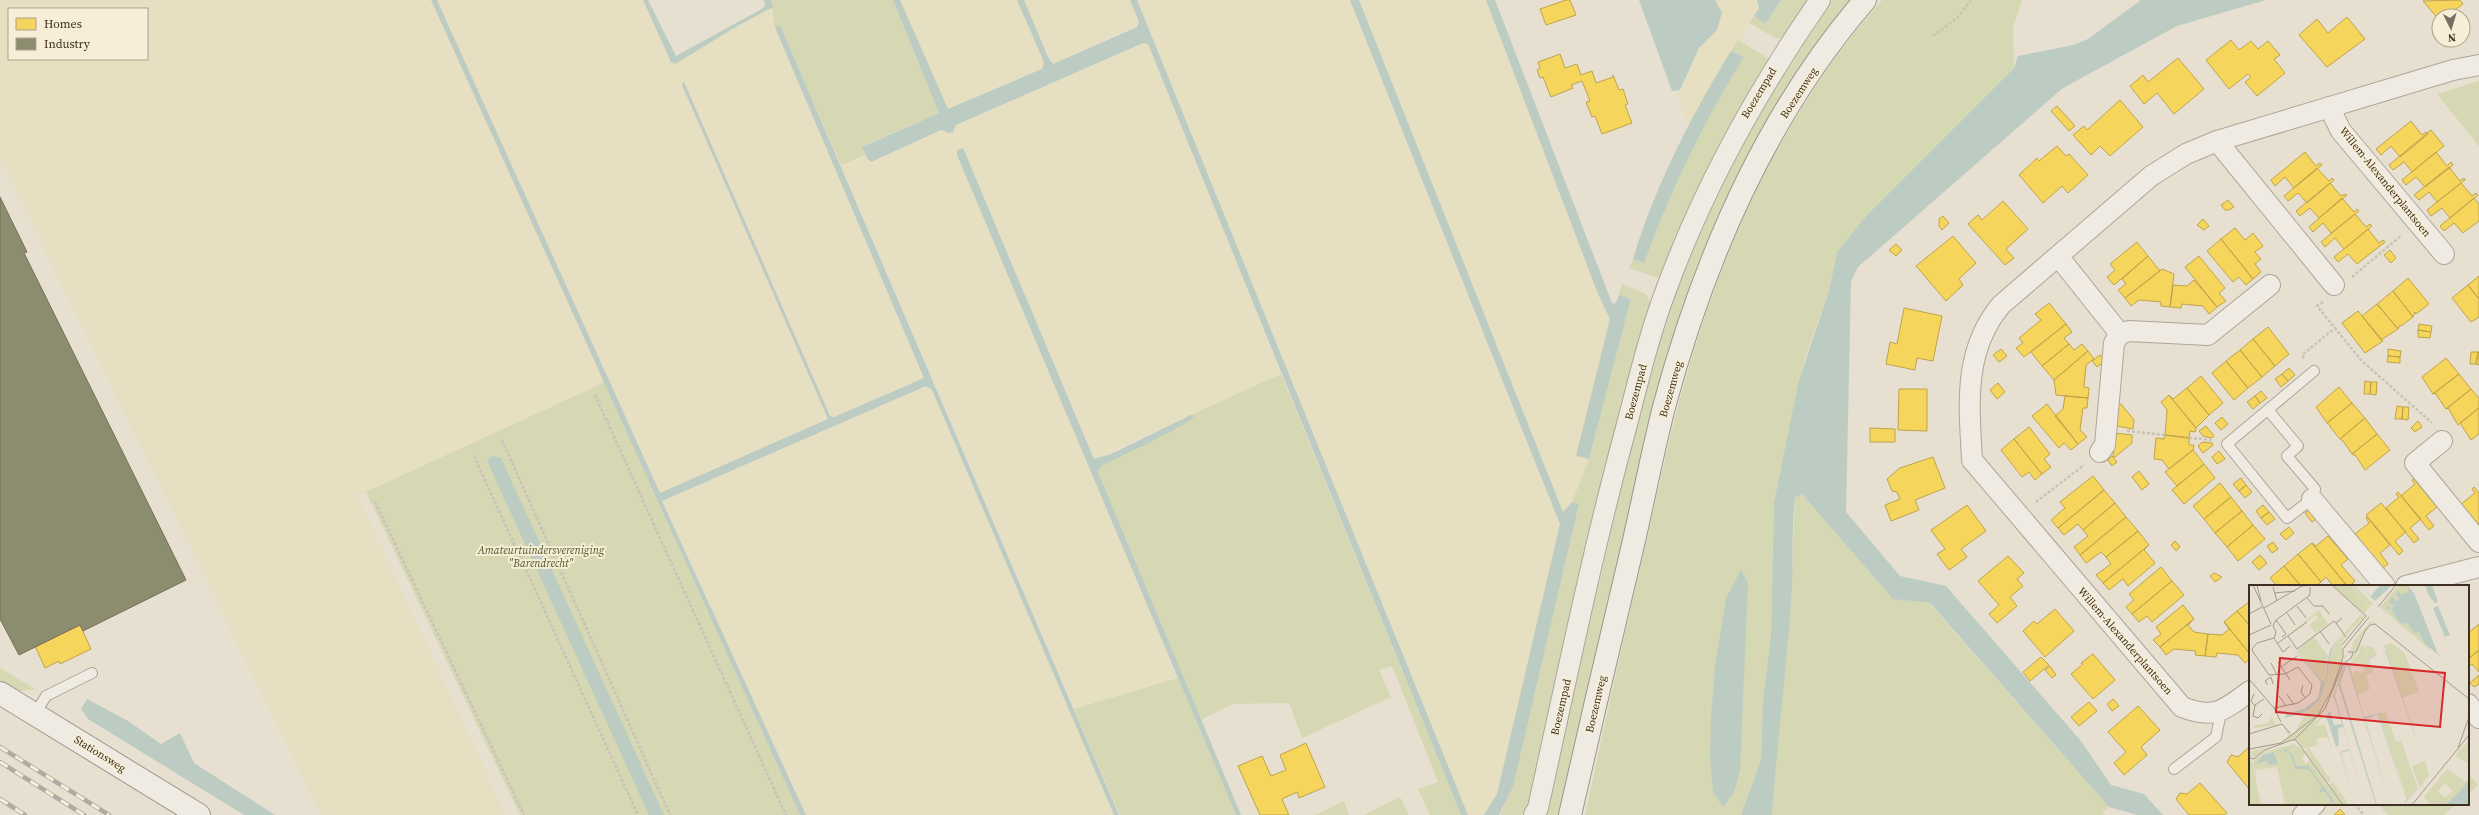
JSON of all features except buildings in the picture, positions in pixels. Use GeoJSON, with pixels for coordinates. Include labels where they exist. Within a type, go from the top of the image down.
{"type":"FeatureCollection","features":[{"type":"Feature","properties":{"kind":"main road","name":"Boezemweg"},"geometry":{"type":"LineString","coordinates":[[1570,815],[1664,407],[1693,312],[1720,240],[1754,169],[1797,94],[1849,18],[1865,0]]}},
{"type":"Feature","properties":{"kind":"main road","name":"Stationsweg"},"geometry":{"type":"LineString","coordinates":[[0,693],[199,815]]}},
{"type":"Feature","properties":{"kind":"street","name":"Boezempad"},"geometry":{"type":"LineString","coordinates":[[1534,815],[1538,808],[1611,482],[1665,292],[1695,218],[1741,123],[1784,52],[1820,0]]}},
{"type":"Feature","properties":{"kind":"street","name":"Willem-Alexanderplantsoen"},"geometry":{"type":"LineString","coordinates":[[2221,712],[2207,714],[2182,708],[1972,460],[1969,414],[1972,366],[1978,344],[1988,321],[2002,305],[2151,176],[2186,154],[2217,141],[2328,107],[2453,70],[2479,65]]}},
{"type":"Feature","properties":{"kind":"street","name":"Willem-Alexanderplantsoen"},"geometry":{"type":"LineString","coordinates":[[2328,107],[2341,131],[2444,254]]}},
{"type":"Feature","properties":{"kind":"street"},"geometry":{"type":"LineString","coordinates":[[2217,141],[2336,288]]}},
{"type":"Feature","properties":{"kind":"street"},"geometry":{"type":"LineString","coordinates":[[2058,256],[2120,334]]}},
{"type":"Feature","properties":{"kind":"street"},"geometry":{"type":"LineString","coordinates":[[2100,452],[2104,446],[2114,343],[2120,334],[2129,331],[2208,335],[2270,285]]}},
{"type":"Feature","properties":{"kind":"street"},"geometry":{"type":"LineString","coordinates":[[2442,441],[2415,463],[2479,542]]}},
{"type":"Feature","properties":{"kind":"street"},"geometry":{"type":"LineString","coordinates":[[2312,499],[2384,585]]}},
{"type":"Feature","properties":{"kind":"street"},"geometry":{"type":"LineString","coordinates":[[2410,585],[2479,567]]}},
{"type":"Feature","properties":{"kind":"street"},"geometry":{"type":"LineString","coordinates":[[2221,712],[2249,692]]}},
{"type":"Feature","properties":{"kind":"street"},"geometry":{"type":"LineString","coordinates":[[2469,705],[2479,718]]}},
{"type":"Feature","properties":{"kind":"street"},"geometry":{"type":"LineString","coordinates":[[2303,815],[2314,805]]}},
{"type":"Feature","properties":{"kind":"lane"},"geometry":{"type":"LineString","coordinates":[[2268,410],[2298,446],[2287,456],[2315,489],[2312,499],[2287,518],[2227,444],[2314,371]]}},
{"type":"Feature","properties":{"kind":"lane"},"geometry":{"type":"LineString","coordinates":[[35,714],[46,696],[92,673]]}},
{"type":"Feature","properties":{"kind":"lane"},"geometry":{"type":"LineString","coordinates":[[2174,769],[2216,737],[2221,712]]}},
{"type":"Feature","properties":{"kind":"path"},"geometry":{"type":"LineString","coordinates":[[1933,36],[1957,18],[1971,0]]}},
{"type":"Feature","properties":{"kind":"path"},"geometry":{"type":"LineString","coordinates":[[2418,222],[2336,288],[2317,306],[2361,360],[2429,419],[2443,436],[2442,441]]}},
{"type":"Feature","properties":{"kind":"path"},"geometry":{"type":"LineString","coordinates":[[2314,371],[2302,355],[2335,328]]}},
{"type":"Feature","properties":{"kind":"path"},"geometry":{"type":"LineString","coordinates":[[596,395],[786,815]]}},
{"type":"Feature","properties":{"kind":"path"},"geometry":{"type":"LineString","coordinates":[[2106,429],[2165,435]]}},
{"type":"Feature","properties":{"kind":"path"},"geometry":{"type":"LineString","coordinates":[[2189,438],[2227,444]]}},
{"type":"Feature","properties":{"kind":"path"},"geometry":{"type":"LineString","coordinates":[[502,440],[670,815]]}},
{"type":"Feature","properties":{"kind":"path"},"geometry":{"type":"LineString","coordinates":[[2018,516],[2100,452]]}},
{"type":"Feature","properties":{"kind":"path"},"geometry":{"type":"LineString","coordinates":[[474,456],[638,815]]}},
{"type":"Feature","properties":{"kind":"path"},"geometry":{"type":"LineString","coordinates":[[375,502],[524,815]]}},
{"type":"Feature","properties":{"kind":"path"},"geometry":{"type":"LineString","coordinates":[[2355,805],[2364,815]]}},
{"type":"Feature","properties":{"kind":"shaded area"},"geometry":{"type":"Polygon","coordinates":[[[0,0],[431,0],[605,382],[358,496],[506,815],[321,815],[0,159],[0,0]]]}},
{"type":"Feature","properties":{"kind":"shaded area"},"geometry":{"type":"Polygon","coordinates":[[[431,0],[437,0],[660,493],[828,419],[682,85],[684,82],[830,416],[834,417],[924,378],[779,37],[775,27],[780,25],[1119,815],[1114,815],[932,390],[926,386],[662,501],[806,815],[800,815],[431,0]]]}},
{"type":"Feature","properties":{"kind":"shaded area"},"geometry":{"type":"Polygon","coordinates":[[[437,0],[643,0],[671,62],[773,6],[775,27],[779,37],[924,378],[834,417],[830,416],[684,82],[682,85],[828,419],[660,493],[437,0]]]}},
{"type":"Feature","properties":{"kind":"shaded area"},"geometry":{"type":"Polygon","coordinates":[[[643,0],[648,0],[676,56],[760,10],[765,6],[764,0],[771,0],[773,7],[734,28],[675,64],[671,62],[643,0]]]}},
{"type":"Feature","properties":{"kind":"shaded area"},"geometry":{"type":"Polygon","coordinates":[[[893,0],[900,0],[948,109],[1042,69],[1044,62],[1017,0],[1024,0],[1048,57],[1053,64],[1137,27],[1139,22],[1130,0],[1137,0],[1468,815],[1461,815],[1148,44],[1143,43],[956,125],[953,132],[949,133],[941,130],[871,162],[867,158],[862,147],[939,113],[893,0]]]}},
{"type":"Feature","properties":{"kind":"shaded area"},"geometry":{"type":"Polygon","coordinates":[[[900,0],[1017,0],[1044,62],[1042,69],[947,109],[900,0]]]}},
{"type":"Feature","properties":{"kind":"shaded area"},"geometry":{"type":"Polygon","coordinates":[[[1024,0],[1130,0],[1139,24],[1053,64],[1048,57],[1024,0]]]}},
{"type":"Feature","properties":{"kind":"shaded area"},"geometry":{"type":"Polygon","coordinates":[[[1137,0],[1350,0],[1560,524],[1497,794],[1484,815],[1468,815],[1137,0]]]}},
{"type":"Feature","properties":{"kind":"shaded area"},"geometry":{"type":"Polygon","coordinates":[[[1350,0],[1359,0],[1563,512],[1572,502],[1579,504],[1513,787],[1499,815],[1484,815],[1497,794],[1560,524],[1350,0]]]}},
{"type":"Feature","properties":{"kind":"shaded area"},"geometry":{"type":"Polygon","coordinates":[[[1359,0],[1486,0],[1598,294],[1611,319],[1576,456],[1589,459],[1572,502],[1563,512],[1359,0]]]}},
{"type":"Feature","properties":{"kind":"shaded area"},"geometry":{"type":"Polygon","coordinates":[[[1486,0],[1495,0],[1612,303],[1615,304],[1619,295],[1631,299],[1589,459],[1576,456],[1610,319],[1598,294],[1486,0]]]}},
{"type":"Feature","properties":{"kind":"shaded area"},"geometry":{"type":"Polygon","coordinates":[[[1639,0],[1715,0],[1722,13],[1717,30],[1699,48],[1680,90],[1672,91],[1639,0]]]}},
{"type":"Feature","properties":{"kind":"shaded area"},"geometry":{"type":"Polygon","coordinates":[[[1715,0],[1757,0],[1760,8],[1710,86],[1689,126],[1676,91],[1681,90],[1699,48],[1717,29],[1722,13],[1715,0]]]}},
{"type":"Feature","properties":{"kind":"shaded area"},"geometry":{"type":"Polygon","coordinates":[[[1757,0],[1781,0],[1765,24],[1754,16],[1759,8],[1757,0]]]}},
{"type":"Feature","properties":{"kind":"shaded area"},"geometry":{"type":"Polygon","coordinates":[[[2141,0],[2266,0],[2177,26],[2063,88],[1858,267],[1851,281],[1846,512],[1900,576],[1946,586],[2081,741],[2111,785],[2144,794],[2163,815],[2137,815],[2109,807],[1930,603],[1893,599],[1802,494],[1795,497],[1791,603],[1772,815],[1741,815],[1761,760],[1763,701],[1771,636],[1774,503],[1799,380],[1829,291],[1837,252],[1867,215],[2014,68],[2018,56],[2073,45],[2088,39],[2141,0]]]}},
{"type":"Feature","properties":{"kind":"shaded area"},"geometry":{"type":"Polygon","coordinates":[[[1143,43],[1148,44],[1281,374],[1095,459],[963,148],[956,152],[1178,678],[1074,709],[841,165],[865,155],[871,162],[941,130],[950,133],[953,132],[956,125],[1143,43]]]}},
{"type":"Feature","properties":{"kind":"shaded area"},"geometry":{"type":"Polygon","coordinates":[[[1731,51],[1744,57],[1701,132],[1665,210],[1644,263],[1633,259],[1652,205],[1675,152],[1688,126],[1731,51]]]}},
{"type":"Feature","properties":{"kind":"shaded area"},"geometry":{"type":"Polygon","coordinates":[[[963,148],[1094,459],[1111,454],[1191,415],[1194,416],[1180,427],[1167,434],[1101,466],[1098,472],[1241,815],[1236,815],[957,155],[957,150],[963,148]]]}},
{"type":"Feature","properties":{"kind":"shaded area"},"geometry":{"type":"Polygon","coordinates":[[[926,386],[932,390],[1115,815],[806,815],[664,506],[662,501],[926,386]]]}},
{"type":"Feature","properties":{"kind":"shaded area"},"geometry":{"type":"Polygon","coordinates":[[[494,456],[501,458],[664,815],[649,815],[487,461],[490,457],[494,456]]]}},
{"type":"Feature","properties":{"kind":"shaded area"},"geometry":{"type":"Polygon","coordinates":[[[1741,570],[1748,583],[1740,770],[1734,792],[1723,807],[1713,792],[1710,757],[1711,717],[1715,667],[1726,598],[1741,570]]]}},
{"type":"Feature","properties":{"kind":"shaded area"},"geometry":{"type":"Polygon","coordinates":[[[87,699],[128,721],[161,744],[180,733],[194,763],[275,815],[244,815],[88,719],[81,709],[87,699]]]}},
{"type":"Feature","properties":{"kind":"green space"},"geometry":{"type":"Polygon","coordinates":[[[771,0],[893,0],[939,113],[869,143],[863,151],[865,155],[841,165],[781,28],[775,27],[771,0]]]}},
{"type":"Feature","properties":{"kind":"green space"},"geometry":{"type":"Polygon","coordinates":[[[1781,0],[1812,0],[1783,38],[1775,38],[1749,23],[1754,16],[1765,24],[1781,0]]]}},
{"type":"Feature","properties":{"kind":"green space"},"geometry":{"type":"Polygon","coordinates":[[[1833,0],[1850,0],[1792,80],[1774,108],[1727,195],[1699,262],[1673,338],[1642,454],[1558,815],[1545,815],[1628,459],[1660,339],[1680,277],[1738,146],[1799,46],[1833,0]]]}},
{"type":"Feature","properties":{"kind":"green space"},"geometry":{"type":"Polygon","coordinates":[[[1882,0],[2022,0],[2013,28],[2014,68],[1867,215],[1837,252],[1829,291],[1804,361],[1774,503],[1771,636],[1763,701],[1761,760],[1741,815],[1585,815],[1670,440],[1685,381],[1701,329],[1739,228],[1762,179],[1816,86],[1848,42],[1882,0]],[[1715,667],[1710,757],[1740,770],[1739,758],[1715,667]]]}},
{"type":"Feature","properties":{"kind":"green space"},"geometry":{"type":"Polygon","coordinates":[[[1738,40],[1770,59],[1738,111],[1710,164],[1662,276],[1655,277],[1629,268],[1633,259],[1644,263],[1665,210],[1701,132],[1743,56],[1731,51],[1738,40]]]}},
{"type":"Feature","properties":{"kind":"green space"},"geometry":{"type":"Polygon","coordinates":[[[2479,81],[2479,146],[2437,94],[2479,81]]]}},
{"type":"Feature","properties":{"kind":"green space"},"geometry":{"type":"Polygon","coordinates":[[[1622,284],[1646,294],[1652,306],[1530,801],[1521,815],[1500,815],[1513,787],[1579,504],[1572,502],[1589,459],[1631,299],[1619,295],[1622,284]]]}},
{"type":"Feature","properties":{"kind":"green space"},"geometry":{"type":"Polygon","coordinates":[[[1281,374],[1461,815],[1430,815],[1418,789],[1438,782],[1392,666],[1379,670],[1391,697],[1302,738],[1289,703],[1232,704],[1201,720],[1098,472],[1099,467],[1177,428],[1191,415],[1281,374]]]}},
{"type":"Feature","properties":{"kind":"green space","name":"Amateurtuindersvereniging \"Barendrecht\""},"geometry":{"type":"Polygon","coordinates":[[[605,382],[800,815],[520,815],[366,492],[605,382]]]}},
{"type":"Feature","properties":{"kind":"green space"},"geometry":{"type":"Polygon","coordinates":[[[1802,494],[1893,599],[1929,603],[2109,807],[2102,813],[2105,815],[1771,815],[1791,603],[1795,496],[1802,494]]]}},
{"type":"Feature","properties":{"kind":"green space"},"geometry":{"type":"Polygon","coordinates":[[[0,668],[35,689],[15,692],[0,683],[0,668]]]}},
{"type":"Feature","properties":{"kind":"green space"},"geometry":{"type":"Polygon","coordinates":[[[1178,678],[1236,815],[1120,815],[1074,709],[1178,678]]]}},
{"type":"Feature","properties":{"kind":"green space"},"geometry":{"type":"Polygon","coordinates":[[[2469,774],[2478,785],[2469,793],[2469,774]]]}},
{"type":"Feature","properties":{"kind":"green space"},"geometry":{"type":"Polygon","coordinates":[[[1400,797],[1409,815],[1364,815],[1400,797]]]}},
{"type":"Feature","properties":{"kind":"green space"},"geometry":{"type":"Polygon","coordinates":[[[1344,801],[1349,815],[1315,815],[1344,801]]]}},
{"type":"Feature","properties":{"kind":"green space"},"geometry":{"type":"Polygon","coordinates":[[[2379,805],[2455,805],[2444,815],[2388,815],[2379,805]]]}},
{"type":"Feature","properties":{"kind":"railway"},"geometry":{"type":"LineString","coordinates":[[0,747],[109,815]]}},
{"type":"Feature","properties":{"kind":"railway"},"geometry":{"type":"LineString","coordinates":[[0,762],[84,815]]}},
{"type":"Feature","properties":{"kind":"railway"},"geometry":{"type":"LineString","coordinates":[[0,799],[25,815]]}}]}
